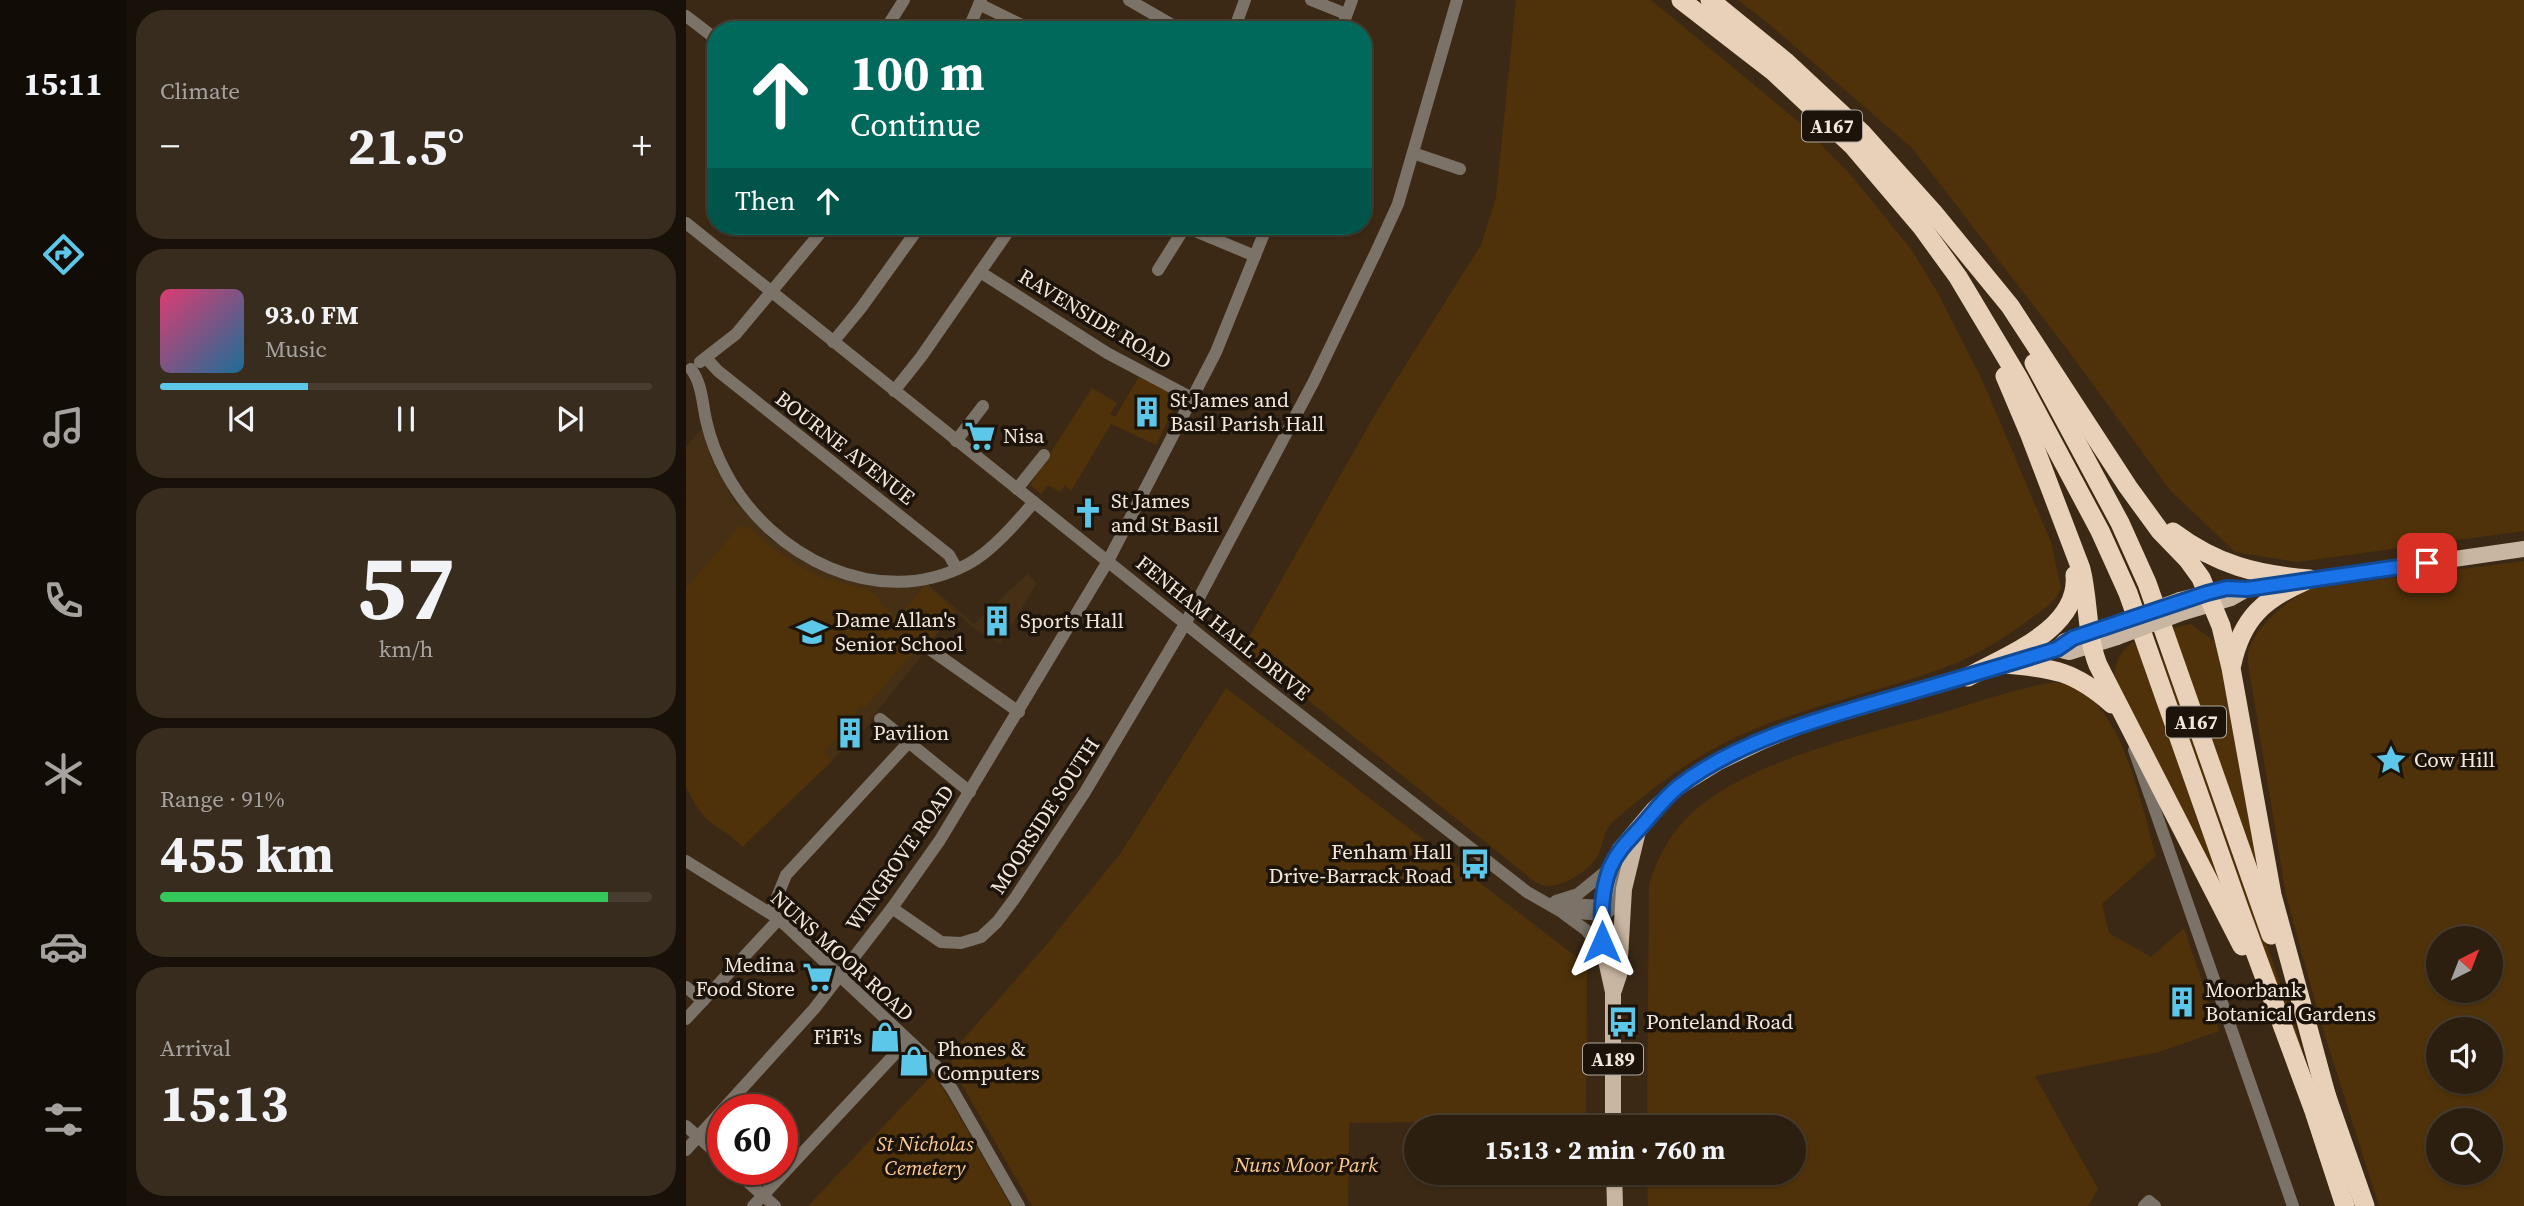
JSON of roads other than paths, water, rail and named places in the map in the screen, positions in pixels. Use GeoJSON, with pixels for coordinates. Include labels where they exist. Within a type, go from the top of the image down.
{"type":"FeatureCollection","features":[{"type":"Feature","properties":{"kind":"highway","name":"A167"},"geometry":{"type":"LineString","coordinates":[[1681,0],[1774,72],[1853,146],[1921,226],[1958,276],[2019,379],[2100,531],[2128,593],[2240,911],[2365,1206]]}},
{"type":"Feature","properties":{"kind":"highway","name":"A167"},"geometry":{"type":"LineString","coordinates":[[1710,0],[1785,61],[1863,134],[1933,212],[1973,263],[2038,369],[2120,523],[2147,583],[2320,1105],[2345,1206]]}},
{"type":"Feature","properties":{"kind":"highway"},"geometry":{"type":"LineString","coordinates":[[1973,263],[2010,306],[2128,487],[2160,531],[2195,569],[2221,626],[2272,895],[2320,1105]]}},
{"type":"Feature","properties":{"kind":"highway"},"geometry":{"type":"LineString","coordinates":[[1958,276],[2011,390],[2072,543],[2085,588],[2091,639],[2098,665],[2320,1105]]}},
{"type":"Feature","properties":{"kind":"highway"},"geometry":{"type":"LineString","coordinates":[[2128,487],[2173,532],[2209,555],[2255,572],[2310,579]]}},
{"type":"Feature","properties":{"kind":"highway"},"geometry":{"type":"LineString","coordinates":[[1968,677],[2031,642],[2058,623],[2067,612],[2076,585],[2072,543]]}},
{"type":"Feature","properties":{"kind":"highway"},"geometry":{"type":"LineString","coordinates":[[2231,668],[2238,640],[2256,611],[2281,591],[2310,579]]}},
{"type":"Feature","properties":{"kind":"highway"},"geometry":{"type":"LineString","coordinates":[[2005,664],[2066,673],[2085,683],[2118,709]]}},
{"type":"Feature","properties":{"kind":"main road","name":"A189"},"geometry":{"type":"LineString","coordinates":[[1613,1115],[1613,992],[1604,956],[1610,868],[1620,849],[1637,834],[1653,810],[1677,788],[1719,762],[1763,740],[1810,722],[2057,649],[2066,641],[2091,639],[2209,598],[2227,588],[2247,589],[2524,549]]}},
{"type":"Feature","properties":{"kind":"main road","name":"A189"},"geometry":{"type":"LineString","coordinates":[[1613,992],[1619,975],[1609,913],[1624,889],[1637,834]]}},
{"type":"Feature","properties":{"kind":"main road"},"geometry":{"type":"LineString","coordinates":[[1614,1185],[1615,1206]]}},
{"type":"Feature","properties":{"kind":"street"},"geometry":{"type":"LineString","coordinates":[[891,21],[904,0]]}},
{"type":"Feature","properties":{"kind":"street"},"geometry":{"type":"LineString","coordinates":[[1129,0],[1165,21]]}},
{"type":"Feature","properties":{"kind":"street"},"geometry":{"type":"LineString","coordinates":[[1237,21],[1245,0]]}},
{"type":"Feature","properties":{"kind":"street"},"geometry":{"type":"LineString","coordinates":[[1311,0],[1346,14]]}},
{"type":"Feature","properties":{"kind":"street"},"geometry":{"type":"LineString","coordinates":[[1344,21],[1352,0]]}},
{"type":"Feature","properties":{"kind":"street","name":"MOORSIDE SOUTH"},"geometry":{"type":"LineString","coordinates":[[892,908],[941,942],[961,943],[981,937],[997,922],[1085,792],[1185,624],[1320,369],[1398,204],[1457,0]]}},
{"type":"Feature","properties":{"kind":"street"},"geometry":{"type":"LineString","coordinates":[[972,21],[980,2],[1015,21]]}},
{"type":"Feature","properties":{"kind":"street"},"geometry":{"type":"LineString","coordinates":[[686,16],[707,32]]}},
{"type":"Feature","properties":{"kind":"street"},"geometry":{"type":"LineString","coordinates":[[1413,153],[1460,169]]}},
{"type":"Feature","properties":{"kind":"street","name":"FENHAM HALL DRIVE"},"geometry":{"type":"LineString","coordinates":[[686,223],[1468,848],[1562,912],[1609,913]]}},
{"type":"Feature","properties":{"kind":"street"},"geometry":{"type":"LineString","coordinates":[[819,235],[736,334],[689,371],[699,379],[706,421],[715,450],[726,473],[753,514],[780,540],[810,559],[844,574],[898,581],[926,579],[957,569],[980,556],[1013,526],[1034,502]]}},
{"type":"Feature","properties":{"kind":"street"},"geometry":{"type":"LineString","coordinates":[[833,342],[913,235]]}},
{"type":"Feature","properties":{"kind":"street"},"geometry":{"type":"LineString","coordinates":[[894,391],[921,357],[1006,235]]}},
{"type":"Feature","properties":{"kind":"street"},"geometry":{"type":"LineString","coordinates":[[1158,270],[1179,235]]}},
{"type":"Feature","properties":{"kind":"street"},"geometry":{"type":"LineString","coordinates":[[1205,235],[1255,256]]}},
{"type":"Feature","properties":{"kind":"street","name":"WINGROVE ROAD"},"geometry":{"type":"LineString","coordinates":[[686,1150],[814,1009],[892,908],[940,840],[1108,561],[1216,352],[1263,235]]}},
{"type":"Feature","properties":{"kind":"street","name":"RAVENSIDE ROAD"},"geometry":{"type":"LineString","coordinates":[[980,272],[1107,353],[1192,398]]}},
{"type":"Feature","properties":{"kind":"street","name":"BOURNE AVENUE"},"geometry":{"type":"LineString","coordinates":[[706,358],[718,371],[949,555],[957,569]]}},
{"type":"Feature","properties":{"kind":"street"},"geometry":{"type":"LineString","coordinates":[[956,441],[983,406]]}},
{"type":"Feature","properties":{"kind":"street"},"geometry":{"type":"LineString","coordinates":[[1017,489],[1044,455]]}},
{"type":"Feature","properties":{"kind":"street"},"geometry":{"type":"LineString","coordinates":[[931,650],[1019,712]]}},
{"type":"Feature","properties":{"kind":"street"},"geometry":{"type":"LineString","coordinates":[[880,719],[970,792]]}},
{"type":"Feature","properties":{"kind":"street"},"geometry":{"type":"LineString","coordinates":[[2130,730],[2137,762],[2292,1206]]}},
{"type":"Feature","properties":{"kind":"street"},"geometry":{"type":"LineString","coordinates":[[686,1019],[775,916],[786,875],[909,742]]}},
{"type":"Feature","properties":{"kind":"street","name":"NUNS MOOR ROAD"},"geometry":{"type":"LineString","coordinates":[[686,861],[775,916],[936,1066],[1019,1206]]}},
{"type":"Feature","properties":{"kind":"street"},"geometry":{"type":"LineString","coordinates":[[1545,902],[1578,894],[1610,868]]}},
{"type":"Feature","properties":{"kind":"street"},"geometry":{"type":"LineString","coordinates":[[1545,902],[1609,913]]}},
{"type":"Feature","properties":{"kind":"street"},"geometry":{"type":"LineString","coordinates":[[1562,912],[1590,934],[1604,956]]}},
{"type":"Feature","properties":{"kind":"street"},"geometry":{"type":"LineString","coordinates":[[686,987],[703,1001]]}},
{"type":"Feature","properties":{"kind":"street"},"geometry":{"type":"LineString","coordinates":[[753,1206],[907,1041]]}},
{"type":"Feature","properties":{"kind":"street"},"geometry":{"type":"LineString","coordinates":[[686,1126],[707,1145]]}},
{"type":"Feature","properties":{"kind":"street"},"geometry":{"type":"LineString","coordinates":[[751,1185],[775,1206]]}},
{"type":"Feature","properties":{"kind":"street"},"geometry":{"type":"LineString","coordinates":[[2144,1206],[2149,1201],[2155,1206]]}},
{"type":"Feature","properties":{"kind":"place","name":"St James and Basil Parish Hall"},"geometry":{"type":"Point","coordinates":[1147,412]}},
{"type":"Feature","properties":{"kind":"place","name":"Nisa"},"geometry":{"type":"Point","coordinates":[980,436]}},
{"type":"Feature","properties":{"kind":"place","name":"St James and St Basil"},"geometry":{"type":"Point","coordinates":[1088,513]}},
{"type":"Feature","properties":{"kind":"place","name":"Sports Hall"},"geometry":{"type":"Point","coordinates":[997,621]}},
{"type":"Feature","properties":{"kind":"place","name":"Dame Allan's Senior School"},"geometry":{"type":"Point","coordinates":[812,632]}},
{"type":"Feature","properties":{"kind":"place","name":"Pavilion"},"geometry":{"type":"Point","coordinates":[850,733]}},
{"type":"Feature","properties":{"kind":"place","name":"Cow Hill"},"geometry":{"type":"Point","coordinates":[2391,760]}},
{"type":"Feature","properties":{"kind":"place","name":"Fenham Hall Drive-Barrack Road"},"geometry":{"type":"Point","coordinates":[1475,864]}},
{"type":"Feature","properties":{"kind":"place","name":"Medina Food Store"},"geometry":{"type":"Point","coordinates":[818,977]}},
{"type":"Feature","properties":{"kind":"place","name":"Moorbank Botanical Gardens"},"geometry":{"type":"Point","coordinates":[2182,1002]}},
{"type":"Feature","properties":{"kind":"place","name":"Ponteland Road"},"geometry":{"type":"Point","coordinates":[1623,1022]}},
{"type":"Feature","properties":{"kind":"place","name":"FiFi's"},"geometry":{"type":"Point","coordinates":[885,1037]}},
{"type":"Feature","properties":{"kind":"place","name":"Phones & Computers"},"geometry":{"type":"Point","coordinates":[914,1061]}},
{"type":"Feature","properties":{"kind":"park label","name":"St Nicholas Cemetery"},"geometry":{"type":"Point","coordinates":[925,1156]}},
{"type":"Feature","properties":{"kind":"park label","name":"Nuns Moor Park"},"geometry":{"type":"Point","coordinates":[1306,1165]}}]}
